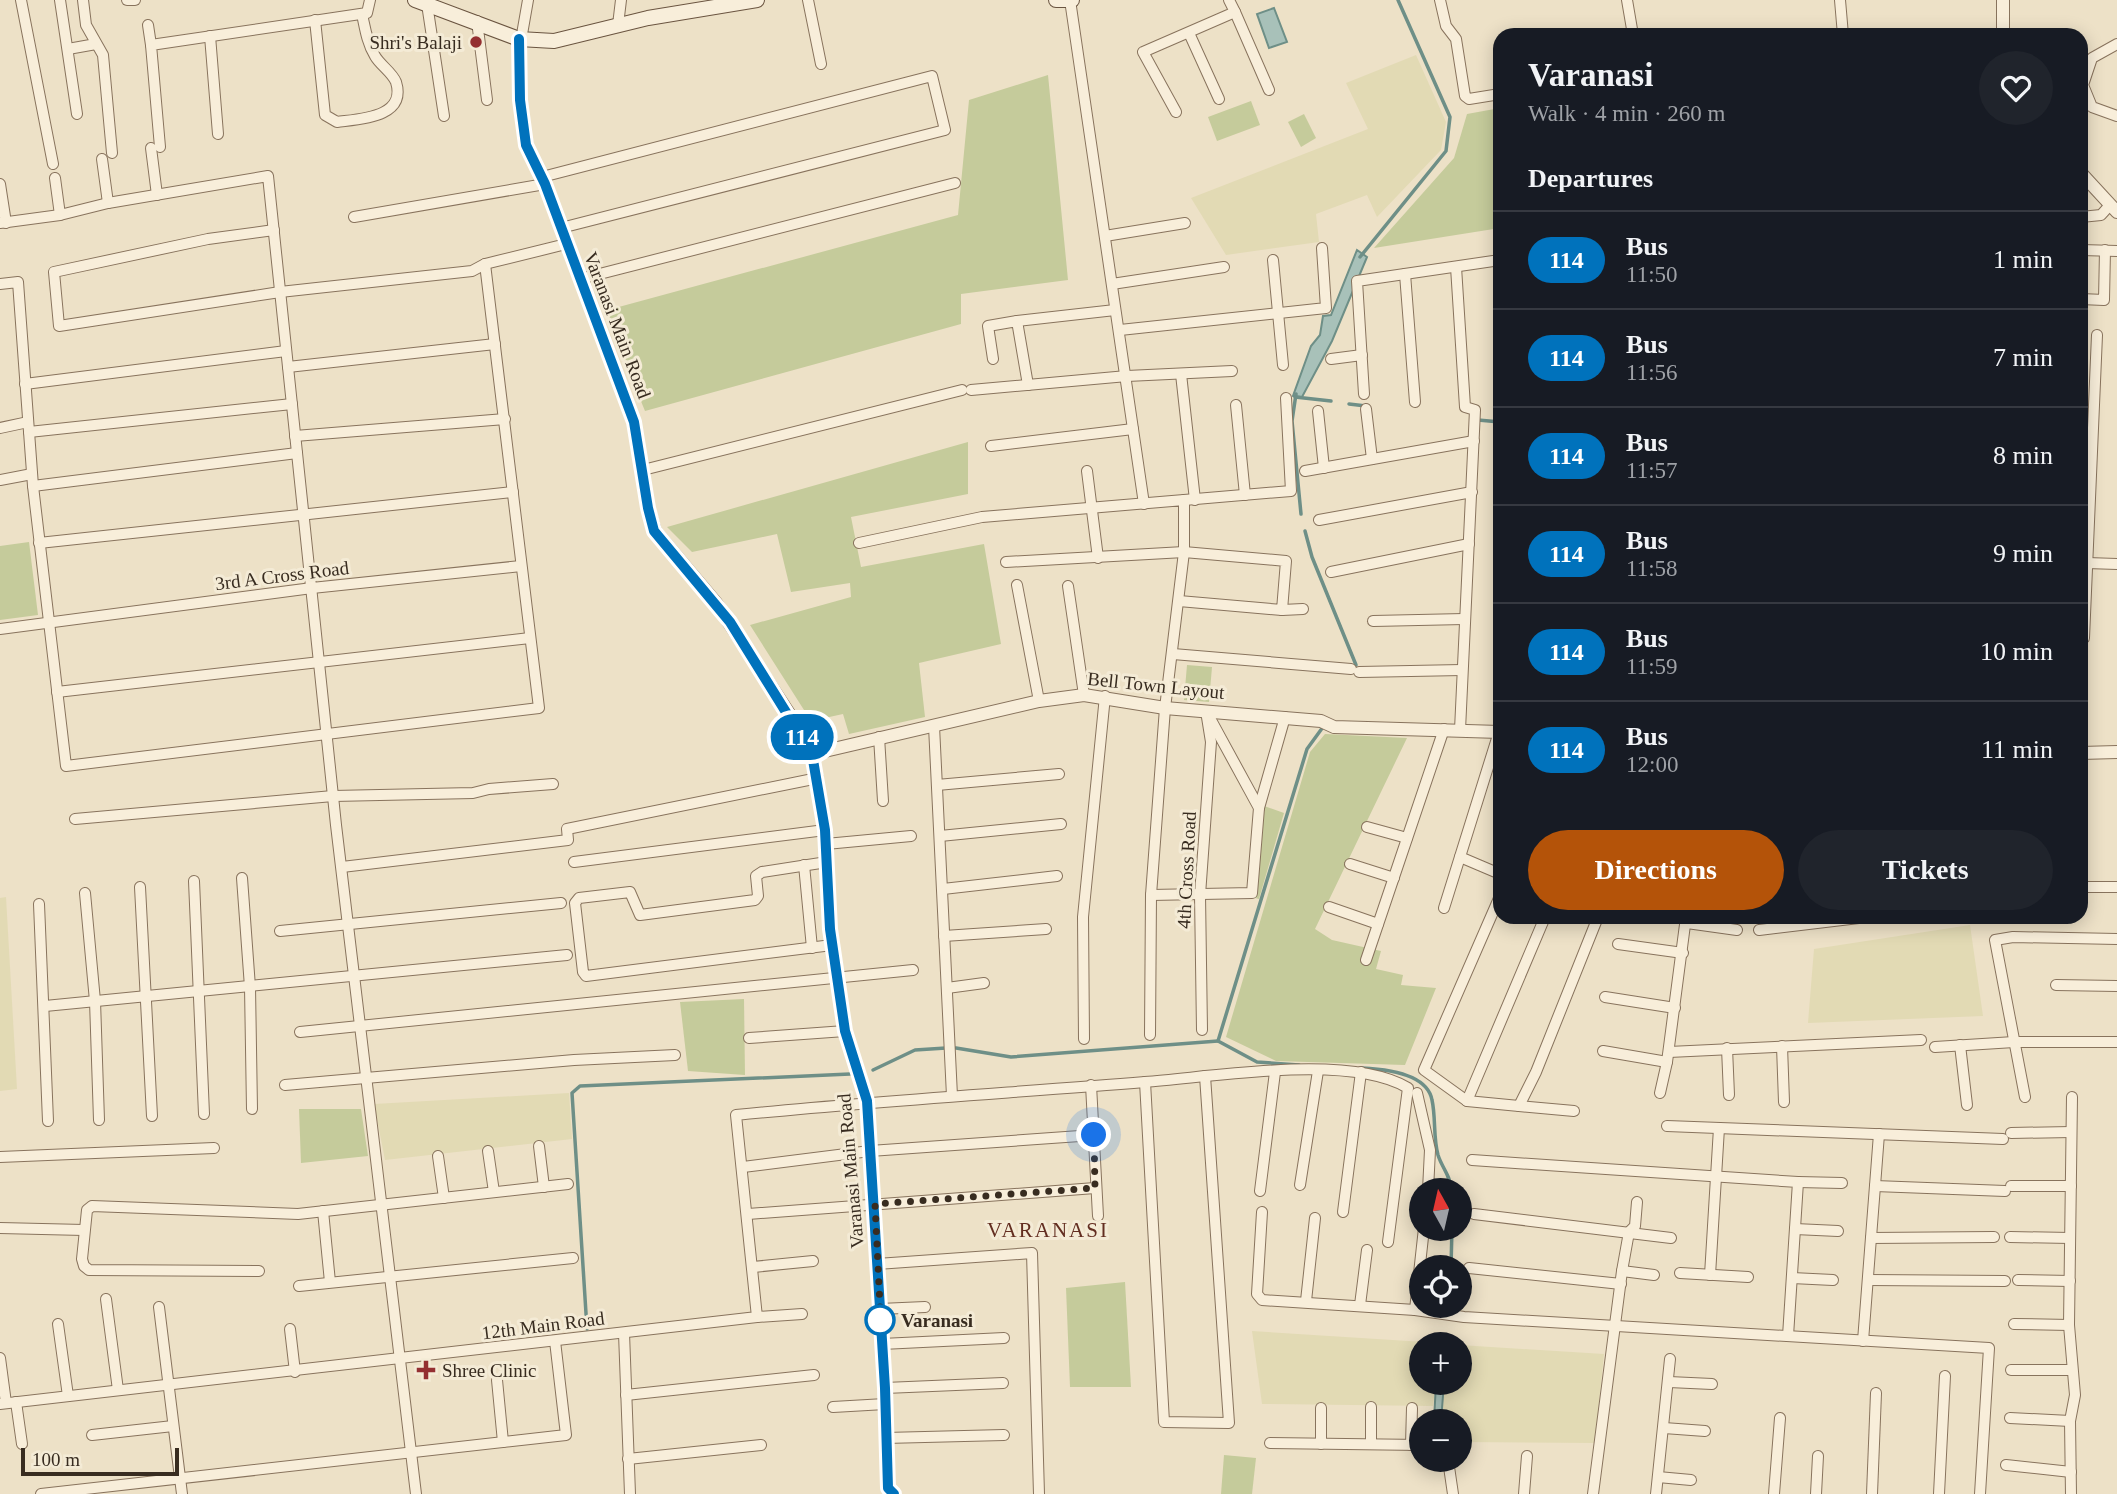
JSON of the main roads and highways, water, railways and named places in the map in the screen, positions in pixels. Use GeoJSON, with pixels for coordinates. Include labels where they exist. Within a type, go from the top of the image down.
{"type":"FeatureCollection","features":[{"type":"Feature","properties":{"kind":"main road"},"geometry":{"type":"LineString","coordinates":[[421,2],[520,39],[554,41],[696,5],[757,0]]}},
{"type":"Feature","properties":{"kind":"main road"},"geometry":{"type":"LineString","coordinates":[[1056,0],[1071,0]]}},
{"type":"Feature","properties":{"kind":"water"},"geometry":{"type":"Polygon","coordinates":[[[1274,8],[1287,42],[1269,48],[1257,14],[1274,8]]]}},
{"type":"Feature","properties":{"kind":"water"},"geometry":{"type":"Polygon","coordinates":[[[1357,250],[1367,257],[1332,341],[1302,397],[1293,396],[1311,346],[1320,335],[1323,316],[1331,315],[1357,250]]]}},
{"type":"Feature","properties":{"kind":"water"},"geometry":{"type":"Polygon","coordinates":[[[1435,1395],[1443,1395],[1442,1409],[1435,1409],[1435,1395]]]}},
{"type":"Feature","properties":{"kind":"waterway"},"geometry":{"type":"LineString","coordinates":[[1360,257],[1446,151],[1450,117],[1398,0]]}},
{"type":"Feature","properties":{"kind":"waterway"},"geometry":{"type":"LineString","coordinates":[[1296,394],[1292,421],[1301,514]]}},
{"type":"Feature","properties":{"kind":"waterway"},"geometry":{"type":"LineString","coordinates":[[1295,397],[1331,401]]}},
{"type":"Feature","properties":{"kind":"waterway"},"geometry":{"type":"LineString","coordinates":[[1349,404],[1366,406]]}},
{"type":"Feature","properties":{"kind":"waterway"},"geometry":{"type":"LineString","coordinates":[[1478,420],[1493,421]]}},
{"type":"Feature","properties":{"kind":"waterway"},"geometry":{"type":"LineString","coordinates":[[1305,531],[1312,557],[1356,665]]}},
{"type":"Feature","properties":{"kind":"waterway"},"geometry":{"type":"LineString","coordinates":[[1299,1065],[1257,1062],[1218,1041],[1307,749],[1323,727]]}},
{"type":"Feature","properties":{"kind":"waterway"},"geometry":{"type":"LineString","coordinates":[[956,1048],[1011,1057],[1218,1041]]}},
{"type":"Feature","properties":{"kind":"waterway"},"geometry":{"type":"LineString","coordinates":[[873,1070],[915,1050],[946,1048]]}},
{"type":"Feature","properties":{"kind":"waterway"},"geometry":{"type":"LineString","coordinates":[[1362,1068],[1403,1074],[1422,1084],[1428,1091],[1432,1100],[1438,1155],[1449,1178]]}},
{"type":"Feature","properties":{"kind":"waterway"},"geometry":{"type":"LineString","coordinates":[[587,1329],[572,1093],[580,1086],[850,1074]]}},
{"type":"Feature","properties":{"kind":"waterway"},"geometry":{"type":"LineString","coordinates":[[1451,1255],[1452,1241]]}},
{"type":"Feature","properties":{"kind":"place","name":"Shri's Balaji"},"geometry":{"type":"Point","coordinates":[476,42]}},
{"type":"Feature","properties":{"kind":"place","name":"Varanasi"},"geometry":{"type":"Point","coordinates":[880,1320]}},
{"type":"Feature","properties":{"kind":"place","name":"Shree Clinic"},"geometry":{"type":"Point","coordinates":[426,1370]}},
{"type":"Feature","properties":{"kind":"district","name":"VARANASI"},"geometry":{"type":"Point","coordinates":[1048,1230]}}]}
